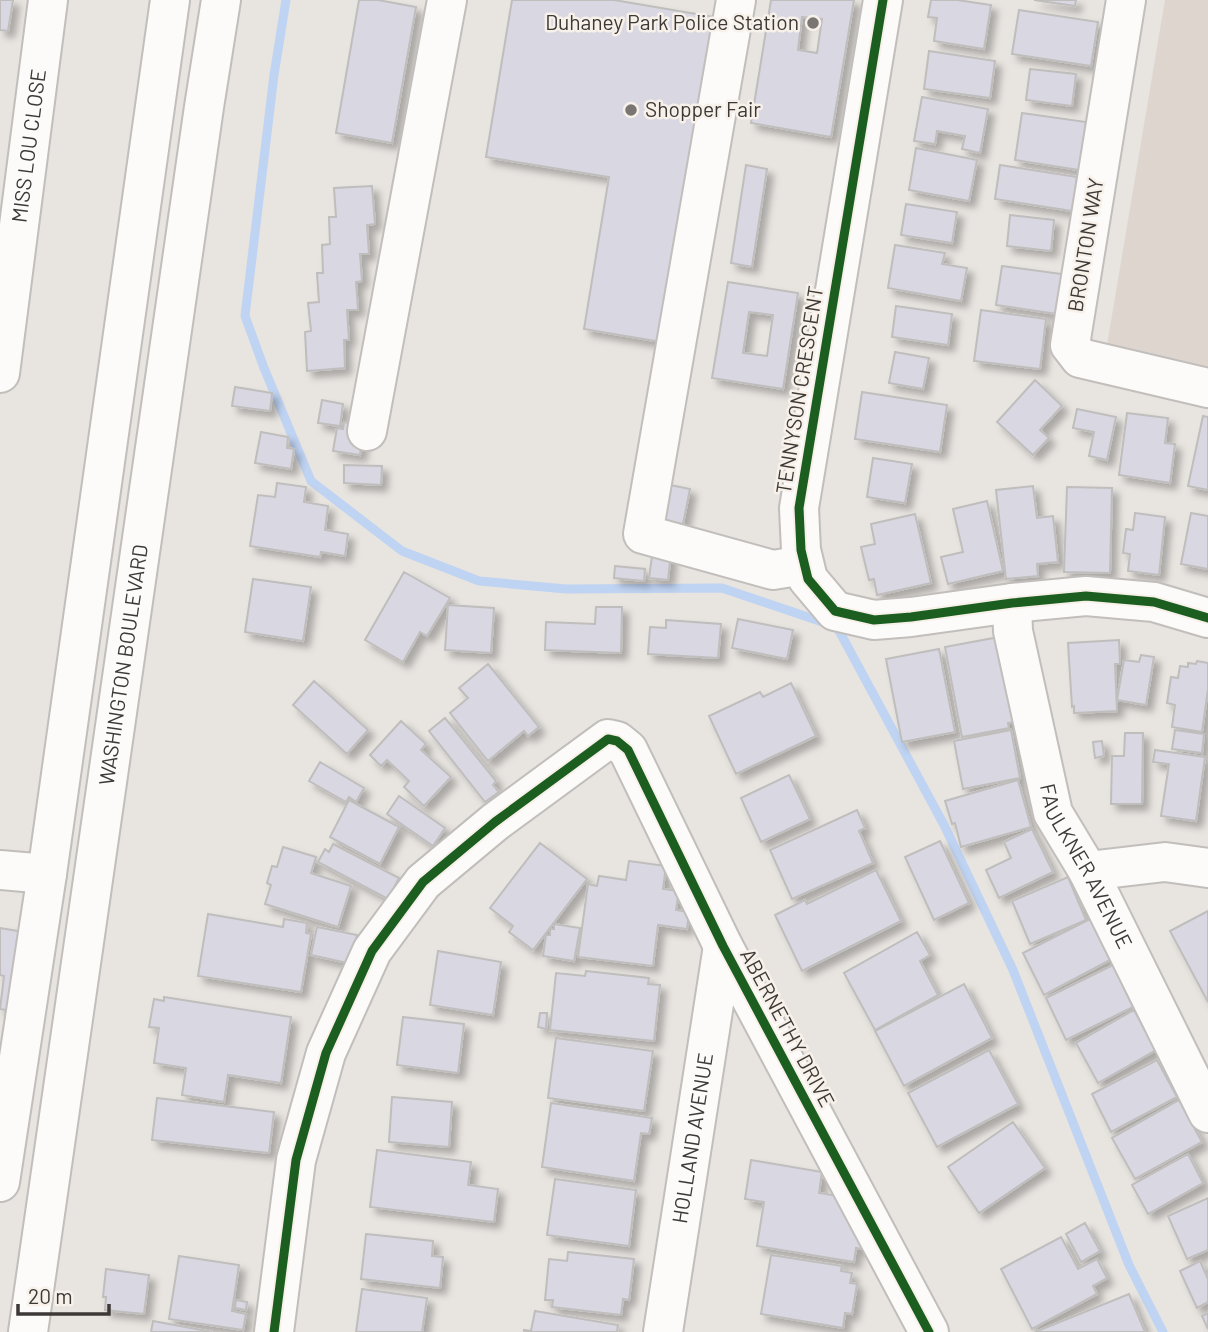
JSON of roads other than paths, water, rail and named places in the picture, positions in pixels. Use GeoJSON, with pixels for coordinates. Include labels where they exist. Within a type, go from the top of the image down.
{"type":"FeatureCollection","features":[{"type":"Feature","properties":{"kind":"main road","name":"MISS LOU CLOSE"},"geometry":{"type":"LineString","coordinates":[[0,373],[11,197],[48,0]]}},
{"type":"Feature","properties":{"kind":"main road"},"geometry":{"type":"LineString","coordinates":[[0,1182],[47,874],[170,0]]}},
{"type":"Feature","properties":{"kind":"main road","name":"WASHINGTON BOULEVARD"},"geometry":{"type":"LineString","coordinates":[[28,1332],[221,0]]}},
{"type":"Feature","properties":{"kind":"main road"},"geometry":{"type":"LineString","coordinates":[[368,431],[447,0]]}},
{"type":"Feature","properties":{"kind":"main road","name":"TENNYSON CRESCENT"},"geometry":{"type":"LineString","coordinates":[[883,0],[799,508],[801,550],[808,579],[835,611],[874,620],[1086,596],[1154,602],[1208,618]]}},
{"type":"Feature","properties":{"kind":"main road","name":"BRONTON WAY"},"geometry":{"type":"LineString","coordinates":[[1126,0],[1070,345],[1080,358],[1208,388]]}},
{"type":"Feature","properties":{"kind":"main road"},"geometry":{"type":"LineString","coordinates":[[732,1],[643,534],[773,570],[804,565]]}},
{"type":"Feature","properties":{"kind":"main road","name":"FAULKNER AVENUE"},"geometry":{"type":"LineString","coordinates":[[1012,603],[1013,631],[1053,813],[1088,871],[1208,1113]]}},
{"type":"Feature","properties":{"kind":"main road","name":"ABERNETHY DRIVE"},"geometry":{"type":"LineString","coordinates":[[274,1332],[296,1160],[326,1053],[372,951],[423,882],[495,822],[607,739],[617,741],[628,750],[723,946],[929,1332]]}},
{"type":"Feature","properties":{"kind":"main road"},"geometry":{"type":"LineString","coordinates":[[1088,871],[1165,862],[1208,868]]}},
{"type":"Feature","properties":{"kind":"main road"},"geometry":{"type":"LineString","coordinates":[[0,870],[47,874]]}},
{"type":"Feature","properties":{"kind":"main road","name":"HOLLAND AVENUE"},"geometry":{"type":"LineString","coordinates":[[663,1332],[723,946]]}},
{"type":"Feature","properties":{"kind":"waterway"},"geometry":{"type":"LineString","coordinates":[[286,0],[274,75],[245,316],[311,481],[402,551],[479,581],[566,589],[722,588],[837,627],[944,825],[1013,970],[1129,1265],[1163,1332]]}},
{"type":"Feature","properties":{"kind":"place","name":"Duhaney Park Police Station"},"geometry":{"type":"Point","coordinates":[813,23]}},
{"type":"Feature","properties":{"kind":"place","name":"Shopper Fair"},"geometry":{"type":"Point","coordinates":[631,110]}}]}
